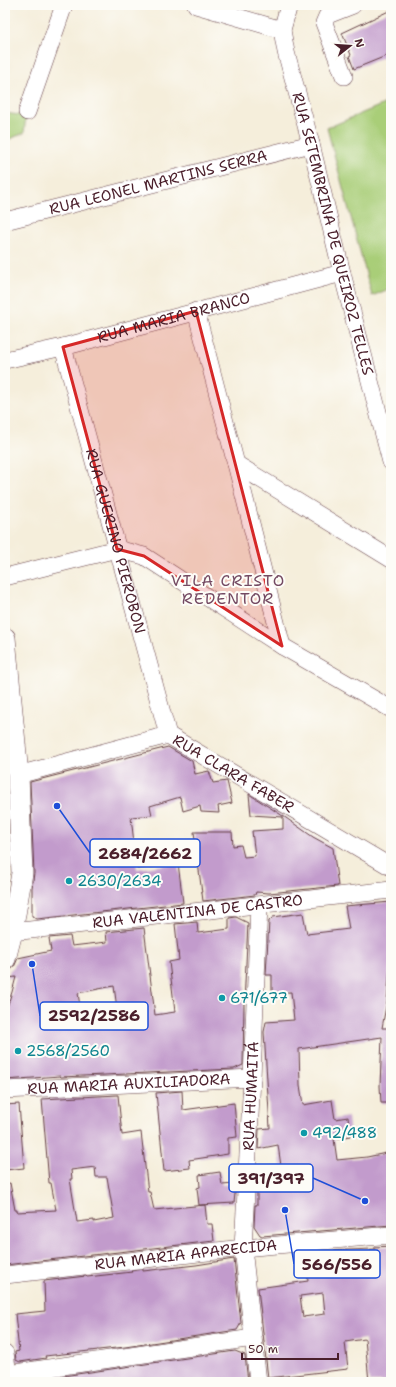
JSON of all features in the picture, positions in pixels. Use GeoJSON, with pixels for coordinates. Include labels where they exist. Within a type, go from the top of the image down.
{"type":"FeatureCollection","features":[{"type":"Feature","properties":{"kind":"main road"},"geometry":{"type":"LineString","coordinates":[[5,638],[18,775],[22,873],[8,931],[5,959]]}},
{"type":"Feature","properties":{"kind":"street"},"geometry":{"type":"LineString","coordinates":[[27,112],[64,5]]}},
{"type":"Feature","properties":{"kind":"street"},"geometry":{"type":"LineString","coordinates":[[196,5],[282,30]]}},
{"type":"Feature","properties":{"kind":"street","name":"RUA SETEMBRINA DE QUEIROZ TELLES"},"geometry":{"type":"LineString","coordinates":[[290,5],[282,30],[286,52],[311,144],[342,273],[391,462]]}},
{"type":"Feature","properties":{"kind":"street"},"geometry":{"type":"LineString","coordinates":[[344,76],[324,23],[327,16],[330,14],[354,5]]}},
{"type":"Feature","properties":{"kind":"street","name":"RUA LEONEL MARTINS SERRA"},"geometry":{"type":"LineString","coordinates":[[5,221],[311,144]]}},
{"type":"Feature","properties":{"kind":"street","name":"RUA MARIA BRANCO"},"geometry":{"type":"LineString","coordinates":[[5,360],[64,347],[342,273]]}},
{"type":"Feature","properties":{"kind":"street"},"geometry":{"type":"LineString","coordinates":[[196,311],[282,646]]}},
{"type":"Feature","properties":{"kind":"street","name":"RUA GUERINO PIEROBON"},"geometry":{"type":"LineString","coordinates":[[64,347],[168,735]]}},
{"type":"Feature","properties":{"kind":"street"},"geometry":{"type":"LineString","coordinates":[[236,464],[391,559]]}},
{"type":"Feature","properties":{"kind":"street"},"geometry":{"type":"LineString","coordinates":[[5,577],[117,549],[144,556],[282,646],[391,709]]}},
{"type":"Feature","properties":{"kind":"street","name":"RUA CLARA FABER"},"geometry":{"type":"LineString","coordinates":[[18,775],[168,735],[391,867]]}},
{"type":"Feature","properties":{"kind":"street","name":"RUA VALENTINA DE CASTRO"},"geometry":{"type":"LineString","coordinates":[[8,931],[391,890]]}},
{"type":"Feature","properties":{"kind":"street","name":"RUA HUMAITÁ"},"geometry":{"type":"LineString","coordinates":[[258,1382],[242,1248],[252,1078],[259,905]]}},
{"type":"Feature","properties":{"kind":"street","name":"RUA MARIA AUXILIADORA"},"geometry":{"type":"LineString","coordinates":[[5,1090],[252,1078]]}},
{"type":"Feature","properties":{"kind":"street","name":"RUA MARIA APARECIDA"},"geometry":{"type":"LineString","coordinates":[[5,1276],[242,1248],[391,1235]]}},
{"type":"Feature","properties":{"kind":"street"},"geometry":{"type":"LineString","coordinates":[[5,1354],[8,1378],[253,1338]]}},
{"type":"Feature","properties":{"kind":"highlighted area"},"geometry":{"type":"Polygon","coordinates":[[[196,311],[282,646],[144,556],[117,549],[63,347],[196,311]]]}},
{"type":"Feature","properties":{"kind":"green space"},"geometry":{"type":"Polygon","coordinates":[[[391,101],[391,288],[372,296],[327,128],[391,101]]]}},
{"type":"Feature","properties":{"kind":"green space"},"geometry":{"type":"Polygon","coordinates":[[[5,113],[26,116],[24,133],[5,141],[5,113]]]}},
{"type":"Feature","properties":{"kind":"building"},"geometry":{"type":"Polygon","coordinates":[[[391,10],[391,54],[354,69],[349,56],[351,55],[342,33],[391,10]]]}},
{"type":"Feature","properties":{"kind":"building"},"geometry":{"type":"Polygon","coordinates":[[[168,747],[192,761],[195,774],[209,771],[213,783],[227,781],[232,803],[218,806],[219,813],[201,812],[200,806],[183,811],[180,797],[150,806],[152,815],[131,817],[137,869],[178,863],[183,903],[37,919],[32,916],[32,888],[34,873],[30,782],[168,747]]]}},
{"type":"Feature","properties":{"kind":"building"},"geometry":{"type":"Polygon","coordinates":[[[249,794],[313,837],[333,848],[338,886],[269,893],[256,892],[255,895],[203,901],[194,832],[232,832],[233,846],[241,845],[244,857],[255,856],[252,831],[283,829],[283,817],[251,815],[249,794]]]}},
{"type":"Feature","properties":{"kind":"building"},"geometry":{"type":"Polygon","coordinates":[[[391,902],[391,952],[387,1001],[382,1028],[391,1028],[391,1103],[381,1103],[380,1086],[382,1037],[299,1049],[300,1085],[303,1105],[332,1100],[335,1119],[348,1117],[350,1136],[334,1139],[337,1160],[367,1157],[391,1152],[391,1225],[262,1236],[254,1226],[255,1205],[257,1205],[257,1168],[281,1166],[278,1145],[258,1149],[259,1129],[270,1128],[264,1032],[266,1022],[294,1020],[291,992],[272,993],[272,975],[266,975],[269,921],[273,917],[303,913],[307,934],[349,929],[345,906],[391,902]]]}},
{"type":"Feature","properties":{"kind":"building"},"geometry":{"type":"Polygon","coordinates":[[[236,917],[248,923],[243,1065],[234,1069],[60,1076],[5,1080],[5,1013],[16,977],[7,978],[10,970],[14,967],[18,958],[51,951],[49,938],[70,936],[72,946],[107,942],[106,932],[144,928],[155,1015],[175,1012],[169,962],[179,960],[175,924],[197,922],[198,933],[229,929],[229,918],[236,917]],[[114,986],[78,993],[82,1020],[118,1016],[114,986]]]}},
{"type":"Feature","properties":{"kind":"building"},"geometry":{"type":"Polygon","coordinates":[[[182,1091],[183,1110],[234,1103],[237,1137],[228,1138],[228,1154],[189,1160],[190,1168],[164,1171],[156,1093],[182,1091]]]}},
{"type":"Feature","properties":{"kind":"building"},"geometry":{"type":"Polygon","coordinates":[[[118,1095],[122,1135],[141,1132],[148,1192],[150,1192],[154,1210],[205,1205],[207,1224],[212,1224],[214,1241],[5,1265],[5,1184],[10,1183],[15,1210],[17,1210],[17,1212],[56,1210],[51,1183],[49,1183],[42,1099],[118,1095]],[[95,1167],[71,1170],[72,1179],[70,1179],[77,1222],[94,1220],[94,1222],[114,1218],[107,1177],[96,1177],[95,1167]]]}},
{"type":"Feature","properties":{"kind":"building"},"geometry":{"type":"Polygon","coordinates":[[[19,1104],[24,1168],[5,1170],[5,1105],[19,1104]]]}},
{"type":"Feature","properties":{"kind":"building"},"geometry":{"type":"Polygon","coordinates":[[[220,1172],[222,1185],[236,1184],[234,1203],[199,1205],[197,1188],[200,1187],[199,1175],[220,1172]]]}},
{"type":"Feature","properties":{"kind":"building"},"geometry":{"type":"Polygon","coordinates":[[[391,1246],[391,1382],[369,1382],[365,1339],[345,1342],[348,1369],[268,1378],[258,1288],[308,1281],[305,1253],[375,1249],[375,1247],[391,1246]],[[323,1293],[300,1296],[303,1317],[325,1314],[323,1293]]]}},
{"type":"Feature","properties":{"kind":"building"},"geometry":{"type":"Polygon","coordinates":[[[234,1259],[241,1323],[237,1330],[125,1347],[45,1356],[46,1358],[20,1362],[16,1360],[15,1352],[19,1351],[15,1314],[45,1311],[44,1281],[132,1272],[131,1271],[143,1269],[143,1271],[196,1265],[234,1259]]]}},
{"type":"Feature","properties":{"kind":"building"},"geometry":{"type":"Polygon","coordinates":[[[235,1351],[245,1355],[248,1382],[22,1382],[235,1351]]]}},
{"type":"Feature","properties":{"kind":"place","name":"2684/2662"},"geometry":{"type":"Point","coordinates":[57,806]}},
{"type":"Feature","properties":{"kind":"place","name":"2630/2634"},"geometry":{"type":"Point","coordinates":[69,881]}},
{"type":"Feature","properties":{"kind":"place","name":"2592/2586"},"geometry":{"type":"Point","coordinates":[32,964]}},
{"type":"Feature","properties":{"kind":"place","name":"671/677"},"geometry":{"type":"Point","coordinates":[222,998]}},
{"type":"Feature","properties":{"kind":"place","name":"2568/2560"},"geometry":{"type":"Point","coordinates":[18,1051]}},
{"type":"Feature","properties":{"kind":"place","name":"492/488"},"geometry":{"type":"Point","coordinates":[304,1133]}},
{"type":"Feature","properties":{"kind":"place","name":"391/397"},"geometry":{"type":"Point","coordinates":[365,1201]}},
{"type":"Feature","properties":{"kind":"place","name":"566/556"},"geometry":{"type":"Point","coordinates":[285,1210]}},
{"type":"Feature","properties":{"kind":"district","name":"VILA CRISTO REDENTOR"},"geometry":{"type":"Point","coordinates":[228,589]}}]}
